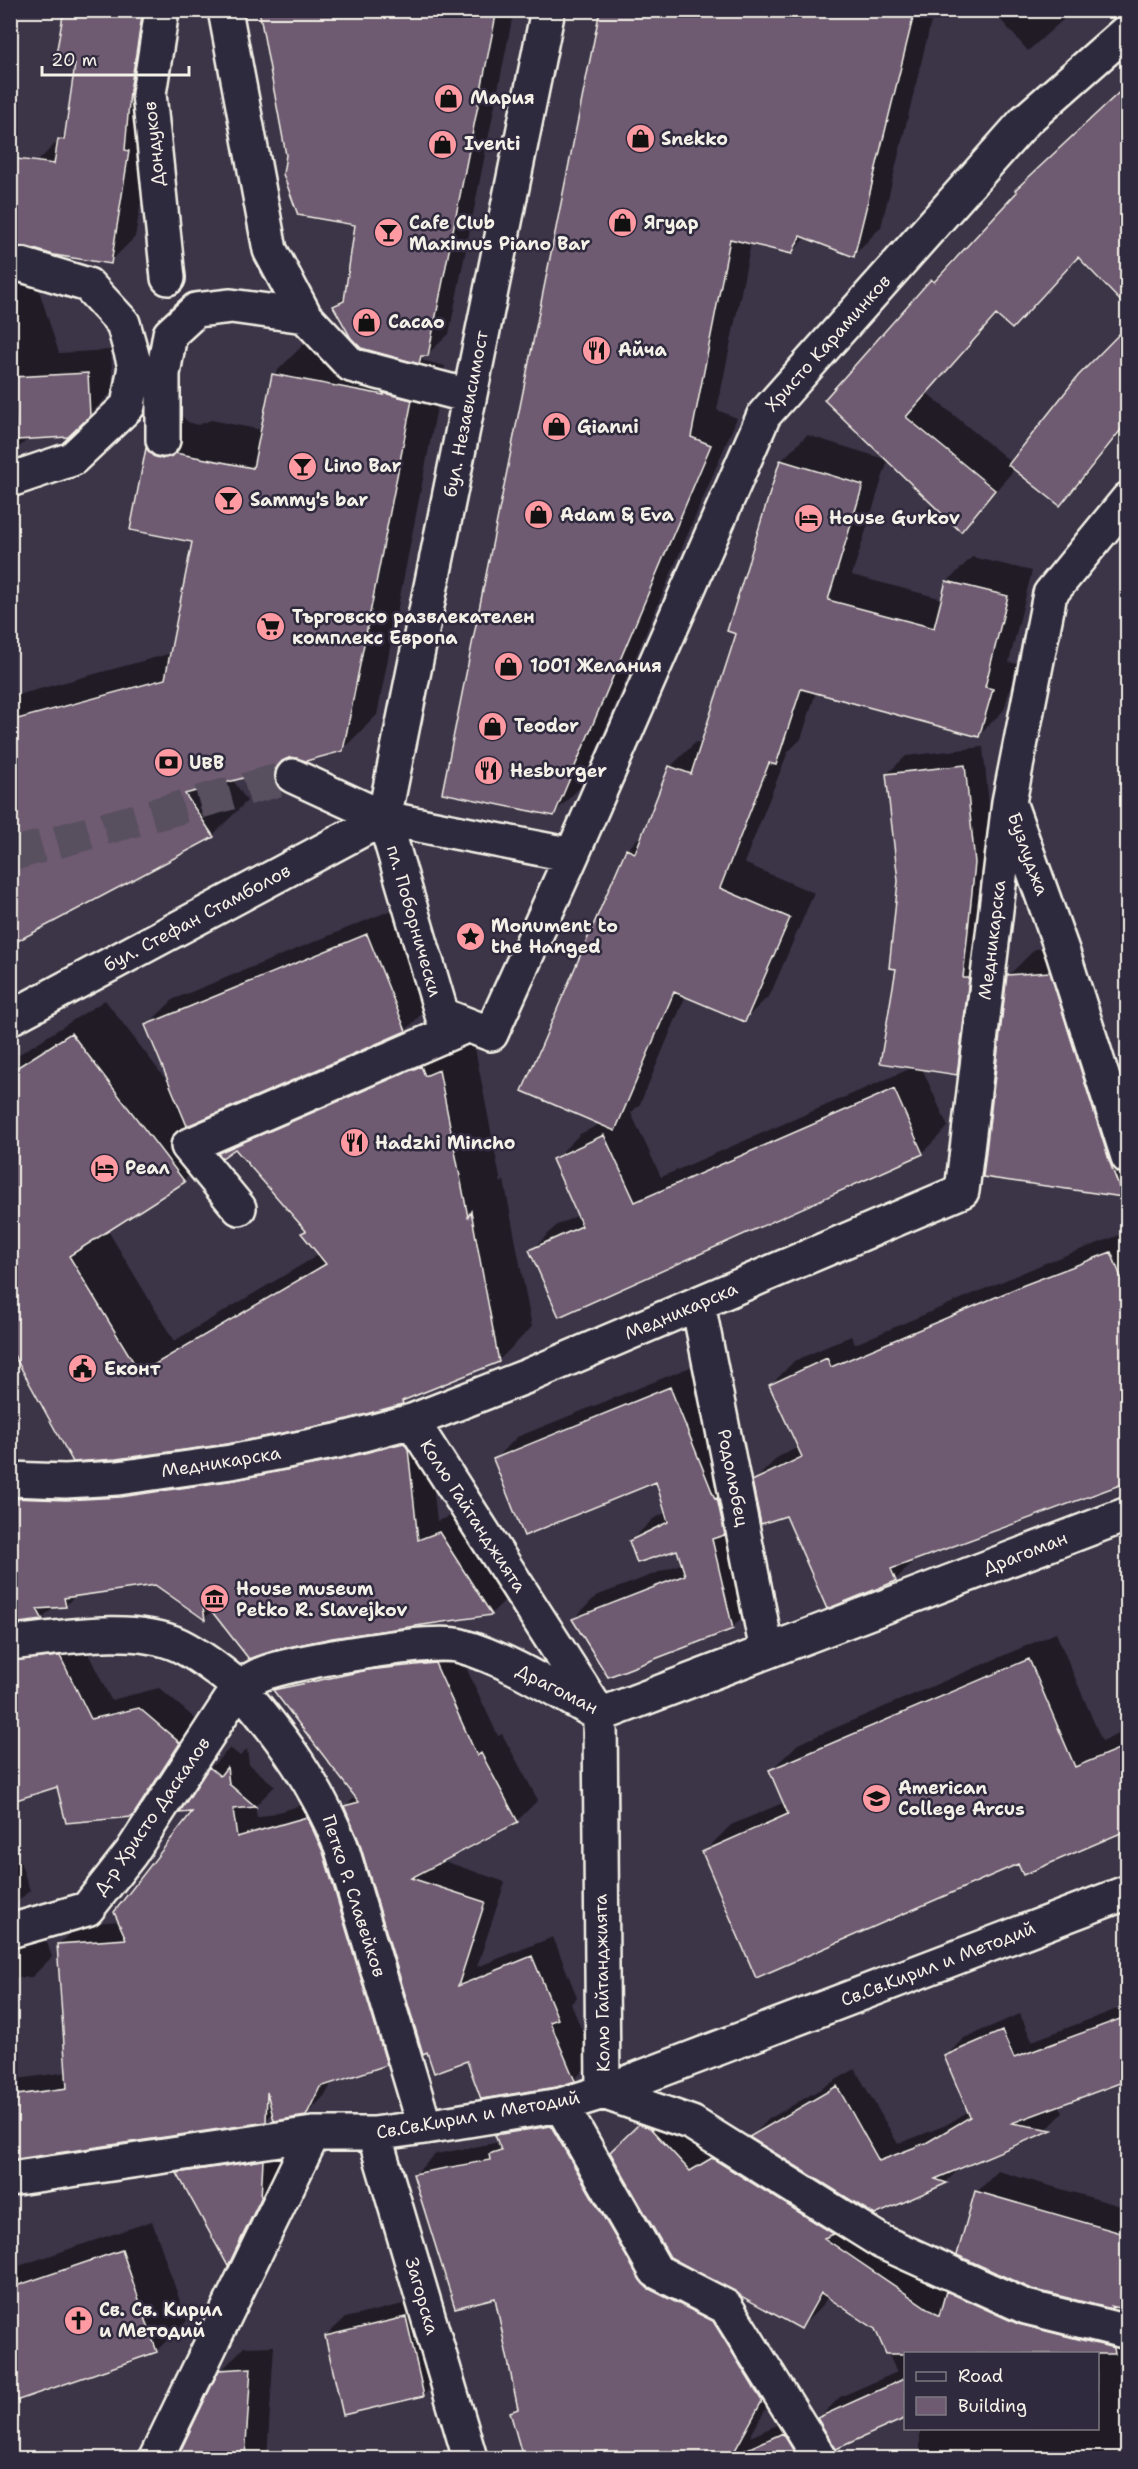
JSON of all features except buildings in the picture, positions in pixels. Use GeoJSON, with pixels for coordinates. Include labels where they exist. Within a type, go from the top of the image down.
{"type":"FeatureCollection","features":[{"type":"Feature","properties":{"kind":"street","name":"Дондуков"},"geometry":{"type":"LineString","coordinates":[[162,10],[149,94],[168,278]]}},
{"type":"Feature","properties":{"kind":"street"},"geometry":{"type":"LineString","coordinates":[[225,10],[270,250],[305,316],[351,365],[469,396]]}},
{"type":"Feature","properties":{"kind":"street","name":"бул. Независимост"},"geometry":{"type":"LineString","coordinates":[[384,818],[548,10]]}},
{"type":"Feature","properties":{"kind":"street","name":"Христо Караминков"},"geometry":{"type":"LineString","coordinates":[[572,855],[764,415],[1026,120],[1128,30]]}},
{"type":"Feature","properties":{"kind":"street"},"geometry":{"type":"LineString","coordinates":[[10,265],[22,265],[88,285],[123,323],[135,366],[128,406],[72,459],[10,480]]}},
{"type":"Feature","properties":{"kind":"street"},"geometry":{"type":"LineString","coordinates":[[163,440],[163,374],[170,333],[196,310],[231,306],[305,316]]}},
{"type":"Feature","properties":{"kind":"street","name":"Бузлуджа"},"geometry":{"type":"LineString","coordinates":[[1128,499],[1050,594],[1009,801],[1063,953],[1128,1157]]}},
{"type":"Feature","properties":{"kind":"street"},"geometry":{"type":"LineString","coordinates":[[293,776],[384,818]]}},
{"type":"Feature","properties":{"kind":"street","name":"Медникарска"},"geometry":{"type":"LineString","coordinates":[[10,1479],[64,1481],[118,1478],[231,1462],[337,1441],[412,1421],[530,1375],[962,1191],[1009,801]]}},
{"type":"Feature","properties":{"kind":"street","name":"пл. Поборнически"},"geometry":{"type":"LineString","coordinates":[[384,818],[572,855]]}},
{"type":"Feature","properties":{"kind":"street","name":"пл. Поборнически"},"geometry":{"type":"LineString","coordinates":[[384,818],[455,1020]]}},
{"type":"Feature","properties":{"kind":"street","name":"бул. Стефан Стамболов"},"geometry":{"type":"LineString","coordinates":[[10,1018],[384,818]]}},
{"type":"Feature","properties":{"kind":"street"},"geometry":{"type":"LineString","coordinates":[[239,1208],[188,1146],[455,1020],[491,1034],[572,855]]}},
{"type":"Feature","properties":{"kind":"street","name":"Родолюбец"},"geometry":{"type":"LineString","coordinates":[[698,1304],[767,1651]]}},
{"type":"Feature","properties":{"kind":"street","name":"Колю Гайтанджията"},"geometry":{"type":"LineString","coordinates":[[412,1421],[600,1715],[603,2092],[692,2123],[882,2242],[1026,2307],[1128,2331]]}},
{"type":"Feature","properties":{"kind":"street","name":"Драгоман"},"geometry":{"type":"LineString","coordinates":[[239,1686],[264,1672],[292,1665],[426,1645],[459,1646],[503,1662],[600,1715],[1128,1514]]}},
{"type":"Feature","properties":{"kind":"street"},"geometry":{"type":"LineString","coordinates":[[10,1642],[106,1635],[145,1637],[177,1644],[207,1661],[239,1686]]}},
{"type":"Feature","properties":{"kind":"street","name":"Д-р Христо Даскалов"},"geometry":{"type":"LineString","coordinates":[[10,1931],[87,1909],[131,1853],[239,1686]]}},
{"type":"Feature","properties":{"kind":"street","name":"Петко Р. Славейков"},"geometry":{"type":"LineString","coordinates":[[239,1686],[293,1752],[325,1805],[341,1846],[425,2127]]}},
{"type":"Feature","properties":{"kind":"street","name":"Св.Св.Кирил и Методий"},"geometry":{"type":"LineString","coordinates":[[10,2180],[313,2134],[374,2134],[561,2105],[603,2092],[1128,1892]]}},
{"type":"Feature","properties":{"kind":"street"},"geometry":{"type":"LineString","coordinates":[[561,2105],[656,2271],[726,2307],[820,2458]]}},
{"type":"Feature","properties":{"kind":"street"},"geometry":{"type":"LineString","coordinates":[[156,2458],[313,2134]]}},
{"type":"Feature","properties":{"kind":"street","name":"Загорска"},"geometry":{"type":"LineString","coordinates":[[374,2134],[470,2458]]}},
{"type":"Feature","properties":{"kind":"tunnel"},"geometry":{"type":"LineString","coordinates":[[10,855],[293,776]]}},
{"type":"Feature","properties":{"kind":"place","name":"Мария"},"geometry":{"type":"Point","coordinates":[449,98]}},
{"type":"Feature","properties":{"kind":"place","name":"Snekko"},"geometry":{"type":"Point","coordinates":[640,139]}},
{"type":"Feature","properties":{"kind":"place","name":"Iventi"},"geometry":{"type":"Point","coordinates":[443,144]}},
{"type":"Feature","properties":{"kind":"place","name":"Ягуар"},"geometry":{"type":"Point","coordinates":[623,223]}},
{"type":"Feature","properties":{"kind":"place","name":"Cafe Club Maximus Piano Bar"},"geometry":{"type":"Point","coordinates":[388,233]}},
{"type":"Feature","properties":{"kind":"place","name":"Cacao"},"geometry":{"type":"Point","coordinates":[367,322]}},
{"type":"Feature","properties":{"kind":"place","name":"Айча"},"geometry":{"type":"Point","coordinates":[597,350]}},
{"type":"Feature","properties":{"kind":"place","name":"Gianni"},"geometry":{"type":"Point","coordinates":[556,427]}},
{"type":"Feature","properties":{"kind":"place","name":"Lino Bar"},"geometry":{"type":"Point","coordinates":[303,466]}},
{"type":"Feature","properties":{"kind":"place","name":"Sammy's bar"},"geometry":{"type":"Point","coordinates":[229,500]}},
{"type":"Feature","properties":{"kind":"place","name":"Adam & Eva"},"geometry":{"type":"Point","coordinates":[539,515]}},
{"type":"Feature","properties":{"kind":"place","name":"House Gurkov"},"geometry":{"type":"Point","coordinates":[808,518]}},
{"type":"Feature","properties":{"kind":"place","name":"Търговско развлекателен комплекс Европа"},"geometry":{"type":"Point","coordinates":[271,627]}},
{"type":"Feature","properties":{"kind":"place","name":"1001 Желания"},"geometry":{"type":"Point","coordinates":[509,666]}},
{"type":"Feature","properties":{"kind":"place","name":"Teodor"},"geometry":{"type":"Point","coordinates":[493,726]}},
{"type":"Feature","properties":{"kind":"place","name":"UBB"},"geometry":{"type":"Point","coordinates":[168,763]}},
{"type":"Feature","properties":{"kind":"place","name":"Hesburger"},"geometry":{"type":"Point","coordinates":[489,771]}},
{"type":"Feature","properties":{"kind":"place","name":"Monument to the Hanged"},"geometry":{"type":"Point","coordinates":[470,936]}},
{"type":"Feature","properties":{"kind":"place","name":"Hadzhi Mincho"},"geometry":{"type":"Point","coordinates":[354,1143]}},
{"type":"Feature","properties":{"kind":"place","name":"Реал"},"geometry":{"type":"Point","coordinates":[104,1168]}},
{"type":"Feature","properties":{"kind":"place","name":"Еконт"},"geometry":{"type":"Point","coordinates":[83,1369]}},
{"type":"Feature","properties":{"kind":"place","name":"House museum Petko R. Slavejkov"},"geometry":{"type":"Point","coordinates":[215,1599]}},
{"type":"Feature","properties":{"kind":"place","name":"American College Arcus"},"geometry":{"type":"Point","coordinates":[877,1798]}},
{"type":"Feature","properties":{"kind":"place","name":"Св. Св. Кирил и Методий"},"geometry":{"type":"Point","coordinates":[78,2320]}}]}
